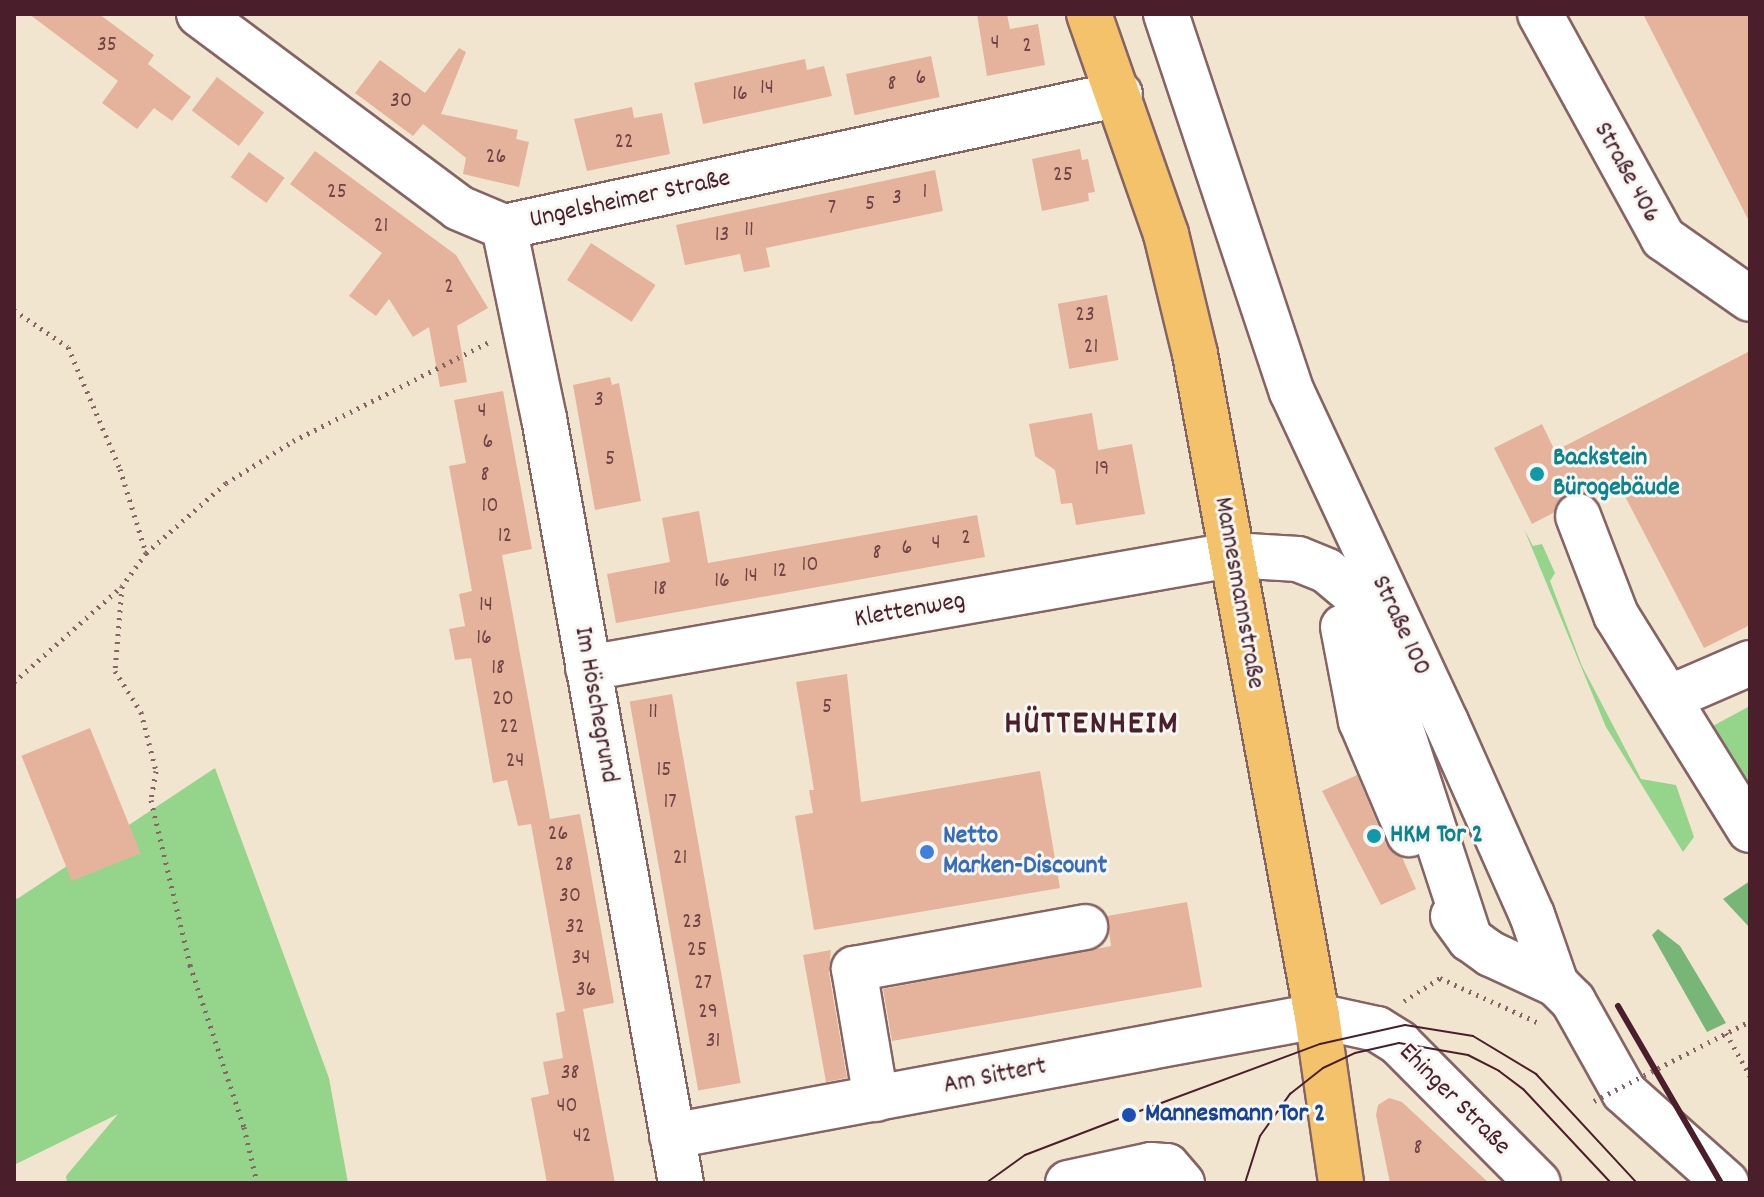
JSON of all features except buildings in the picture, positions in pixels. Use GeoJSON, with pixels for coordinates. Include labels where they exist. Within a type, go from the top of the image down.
{"type":"FeatureCollection","features":[{"type":"Feature","properties":{"kind":"main road","name":"Mannesmannstraße"},"geometry":{"type":"LineString","coordinates":[[1089,14],[1120,94],[1166,234],[1191,339],[1317,1016],[1341,1183]]}},
{"type":"Feature","properties":{"kind":"street","name":"Ungelsheimer Straße"},"geometry":{"type":"LineString","coordinates":[[199,14],[459,208],[504,227],[1120,94]]}},
{"type":"Feature","properties":{"kind":"street","name":"Straße 100"},"geometry":{"type":"LineString","coordinates":[[1166,14],[1292,392],[1532,915],[1549,1003],[1573,1001],[1624,1092],[1726,1183]]}},
{"type":"Feature","properties":{"kind":"street","name":"Straße 406"},"geometry":{"type":"LineString","coordinates":[[1540,14],[1663,238],[1750,299]]}},
{"type":"Feature","properties":{"kind":"street","name":"Im Höschegrund"},"geometry":{"type":"LineString","coordinates":[[504,227],[525,324],[681,1183]]}},
{"type":"Feature","properties":{"kind":"street"},"geometry":{"type":"LineString","coordinates":[[1578,516],[1616,615],[1675,703],[1680,720],[1750,830]]}},
{"type":"Feature","properties":{"kind":"street","name":"Klettenweg"},"geometry":{"type":"LineString","coordinates":[[588,668],[1231,555],[1298,559],[1327,571],[1339,597],[1358,707],[1377,768],[1445,905],[1470,939],[1549,1003]]}},
{"type":"Feature","properties":{"kind":"street"},"geometry":{"type":"LineString","coordinates":[[1675,703],[1683,692],[1750,663]]}},
{"type":"Feature","properties":{"kind":"street"},"geometry":{"type":"LineString","coordinates":[[876,1099],[854,969],[1085,927]]}},
{"type":"Feature","properties":{"kind":"street","name":"Am Sittert"},"geometry":{"type":"LineString","coordinates":[[672,1136],[1317,1016]]}},
{"type":"Feature","properties":{"kind":"street","name":"Ehinger Straße"},"geometry":{"type":"LineString","coordinates":[[1317,1016],[1377,1029],[1399,1043],[1538,1183]]}},
{"type":"Feature","properties":{"kind":"street"},"geometry":{"type":"LineString","coordinates":[[1068,1183],[1151,1165],[1167,1166],[1182,1183]]}},
{"type":"Feature","properties":{"kind":"path"},"geometry":{"type":"LineString","coordinates":[[14,310],[68,347],[120,469],[146,553]]}},
{"type":"Feature","properties":{"kind":"path"},"geometry":{"type":"LineString","coordinates":[[14,682],[122,586],[146,553],[226,483],[293,441],[525,324]]}},
{"type":"Feature","properties":{"kind":"path"},"geometry":{"type":"LineString","coordinates":[[122,586],[115,671],[141,712],[156,771],[151,800],[190,965],[244,1127],[257,1183]]}},
{"type":"Feature","properties":{"kind":"path"},"geometry":{"type":"LineString","coordinates":[[1431,986],[1440,978],[1524,1020],[1549,1003]]}},
{"type":"Feature","properties":{"kind":"path"},"geometry":{"type":"LineString","coordinates":[[1594,1101],[1750,1021]]}},
{"type":"Feature","properties":{"kind":"path"},"geometry":{"type":"LineString","coordinates":[[1726,1033],[1750,1076]]}},
{"type":"Feature","properties":{"kind":"green space"},"geometry":{"type":"Polygon","coordinates":[[[1524,529],[1533,546],[1542,544],[1555,573],[1550,581],[1582,666],[1641,779],[1676,785],[1694,837],[1683,852],[1606,727],[1524,529]]]}},
{"type":"Feature","properties":{"kind":"green space"},"geometry":{"type":"Polygon","coordinates":[[[1748,707],[1750,711],[1750,795],[1696,735],[1748,707]]]}},
{"type":"Feature","properties":{"kind":"green space"},"geometry":{"type":"Polygon","coordinates":[[[215,768],[329,1078],[348,1183],[67,1183],[66,1176],[118,1114],[14,1165],[14,894],[17,899],[215,768]]]}},
{"type":"Feature","properties":{"kind":"green space"},"geometry":{"type":"Polygon","coordinates":[[[1750,881],[1750,928],[1723,899],[1750,881]]]}},
{"type":"Feature","properties":{"kind":"green space"},"geometry":{"type":"Polygon","coordinates":[[[1658,929],[1680,946],[1726,1023],[1707,1032],[1652,935],[1658,929]]]}},
{"type":"Feature","properties":{"kind":"tram line"},"geometry":{"type":"LineString","coordinates":[[986,1183],[1025,1155],[1129,1115],[1320,1044],[1405,1025],[1473,1036],[1536,1074],[1637,1183]]}},
{"type":"Feature","properties":{"kind":"tram line"},"geometry":{"type":"LineString","coordinates":[[1245,1183],[1260,1136],[1290,1094],[1323,1068],[1355,1053],[1399,1043],[1468,1055],[1499,1071],[1524,1090],[1611,1183]]}},
{"type":"Feature","properties":{"kind":"railway"},"geometry":{"type":"LineString","coordinates":[[1618,1006],[1721,1183]]}},
{"type":"Feature","properties":{"kind":"place","name":"Backstein Bürogebäude"},"geometry":{"type":"Point","coordinates":[1537,474]}},
{"type":"Feature","properties":{"kind":"place","name":"HKM Tor 2"},"geometry":{"type":"Point","coordinates":[1374,836]}},
{"type":"Feature","properties":{"kind":"place","name":"Netto Marken-Discount"},"geometry":{"type":"Point","coordinates":[927,852]}},
{"type":"Feature","properties":{"kind":"place","name":"Mannesmann Tor 2"},"geometry":{"type":"Point","coordinates":[1129,1115]}},
{"type":"Feature","properties":{"kind":"district","name":"HÜTTENHEIM"},"geometry":{"type":"Point","coordinates":[1092,726]}}]}
